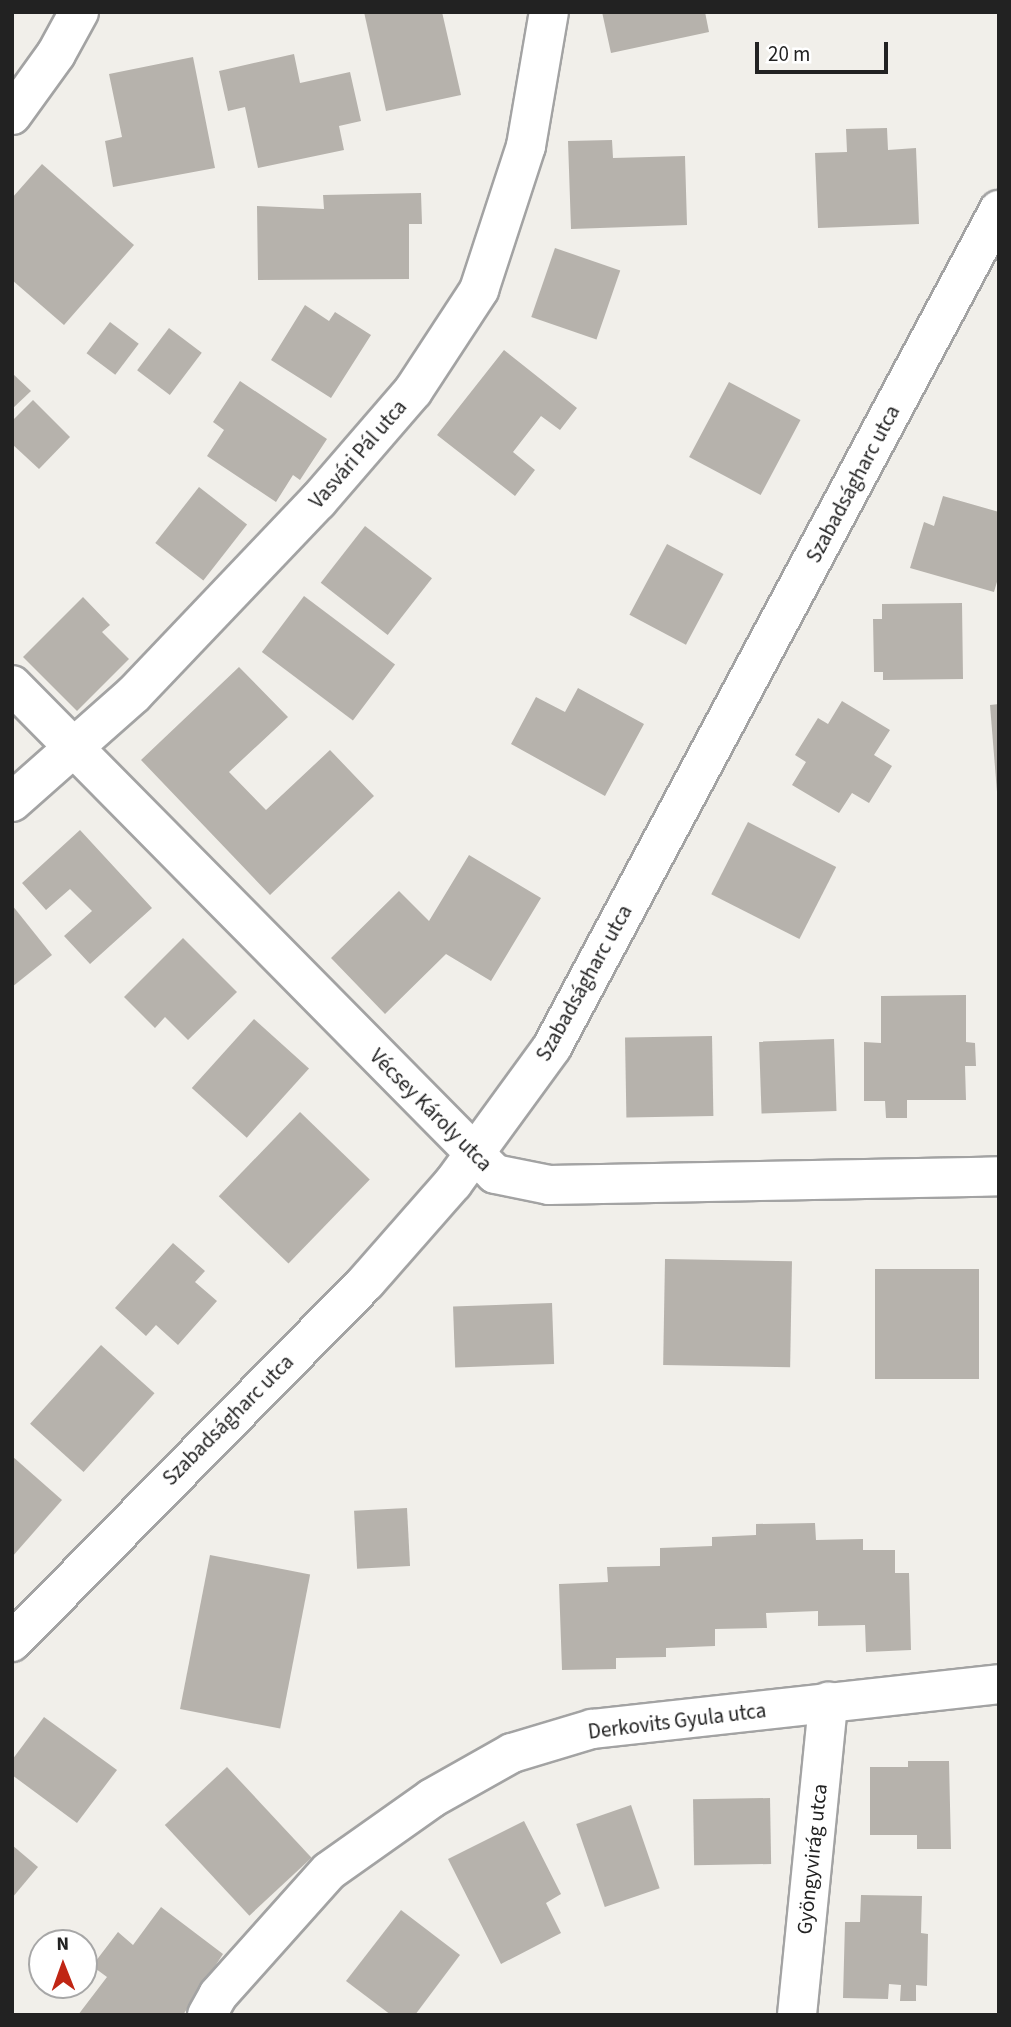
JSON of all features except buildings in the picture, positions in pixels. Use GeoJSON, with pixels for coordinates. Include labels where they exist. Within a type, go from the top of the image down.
{"type":"FeatureCollection","features":[{"type":"Feature","properties":{"kind":"street"},"geometry":{"type":"LineString","coordinates":[[12,115],[56,54],[79,12]]}},
{"type":"Feature","properties":{"kind":"street","name":"Vasvári Pál utca"},"geometry":{"type":"LineString","coordinates":[[12,802],[134,694],[318,501],[413,391],[479,290],[526,146],[549,12]]}},
{"type":"Feature","properties":{"kind":"street","name":"Szabadságharc utca"},"geometry":{"type":"LineString","coordinates":[[12,1642],[366,1282],[474,1156],[552,1047],[999,210]]}},
{"type":"Feature","properties":{"kind":"street","name":"Vécsey Károly utca"},"geometry":{"type":"LineString","coordinates":[[12,685],[474,1156],[495,1174],[549,1185],[999,1176]]}},
{"type":"Feature","properties":{"kind":"street","name":"Derkovits Gyula utca"},"geometry":{"type":"LineString","coordinates":[[206,2015],[218,1995],[329,1871],[432,1798],[512,1754],[592,1729],[999,1684]]}},
{"type":"Feature","properties":{"kind":"street","name":"Gyöngyvirág utca"},"geometry":{"type":"LineString","coordinates":[[797,2015],[828,1702]]}}]}
